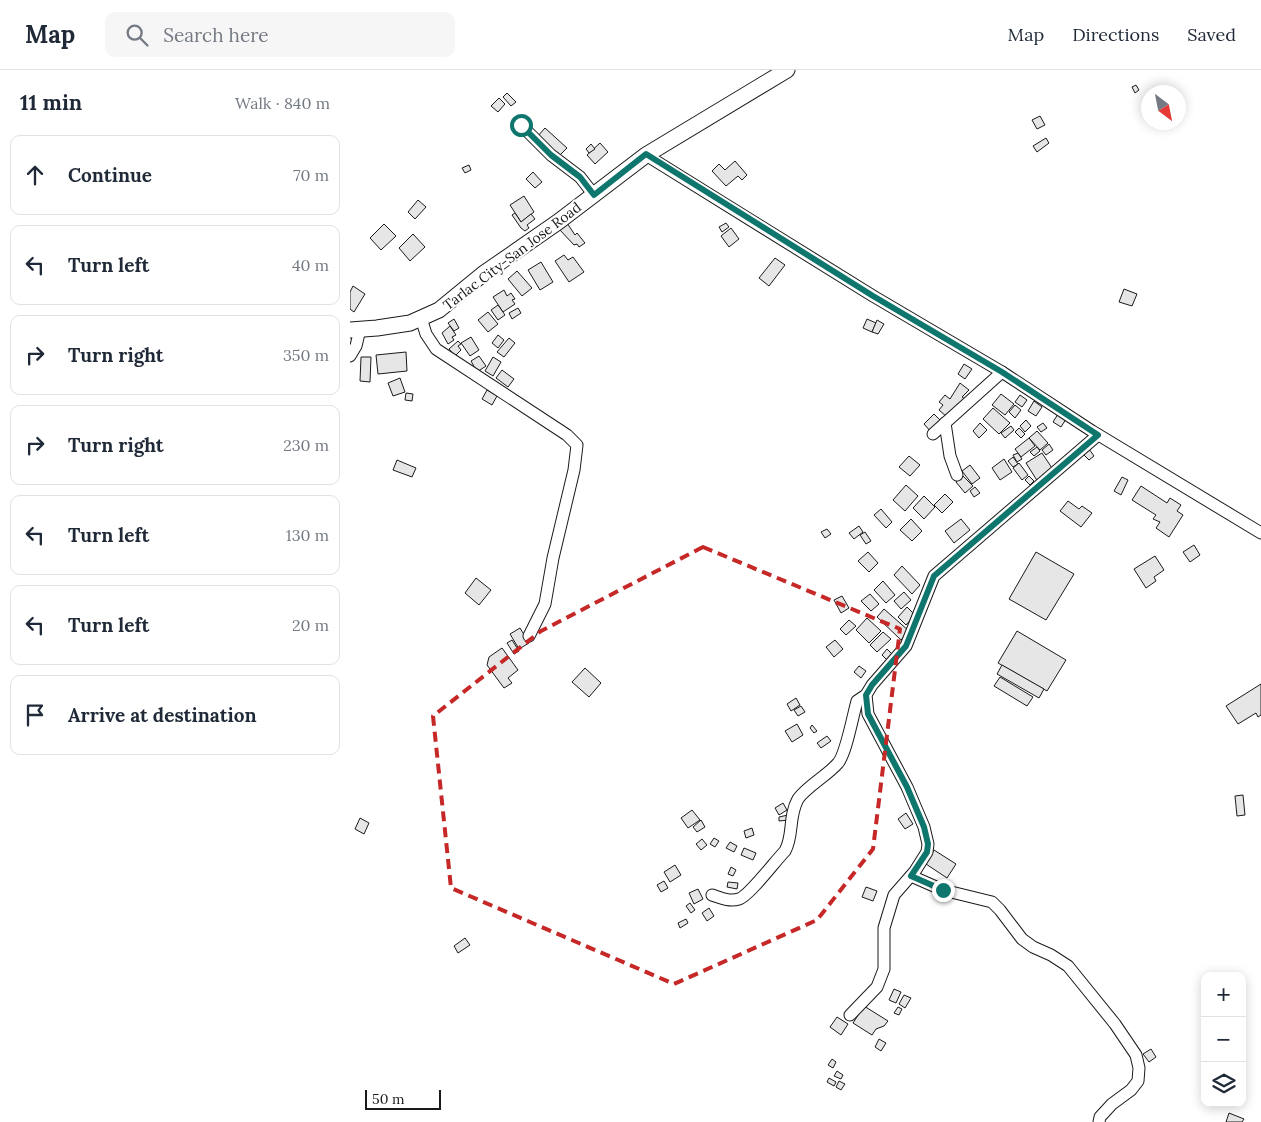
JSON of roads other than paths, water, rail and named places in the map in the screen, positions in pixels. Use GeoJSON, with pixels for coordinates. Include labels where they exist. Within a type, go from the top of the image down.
{"type":"FeatureCollection","features":[{"type":"Feature","properties":{"kind":"main road","name":"Tarlac City-San Jose Road"},"geometry":{"type":"LineString","coordinates":[[355,329],[410,323],[439,310],[482,274],[594,195],[646,154],[787,70]]}},
{"type":"Feature","properties":{"kind":"street"},"geometry":{"type":"LineString","coordinates":[[521,125],[551,155],[580,177],[594,195]]}},
{"type":"Feature","properties":{"kind":"street"},"geometry":{"type":"LineString","coordinates":[[646,154],[873,296],[1002,372],[1098,435],[1261,532]]}},
{"type":"Feature","properties":{"kind":"street"},"geometry":{"type":"LineString","coordinates":[[421,318],[426,334],[436,349],[566,435],[577,445],[574,470],[553,558],[546,604],[529,636]]}},
{"type":"Feature","properties":{"kind":"street"},"geometry":{"type":"LineString","coordinates":[[350,356],[356,346],[355,329]]}},
{"type":"Feature","properties":{"kind":"street"},"geometry":{"type":"LineString","coordinates":[[933,434],[1002,372]]}},
{"type":"Feature","properties":{"kind":"street"},"geometry":{"type":"LineString","coordinates":[[946,423],[950,456],[957,476]]}},
{"type":"Feature","properties":{"kind":"street"},"geometry":{"type":"LineString","coordinates":[[712,895],[728,900],[741,899],[785,850],[789,842],[792,812],[799,797],[839,762],[844,753],[857,701],[866,695],[872,685],[906,646],[934,576],[1098,435]]}},
{"type":"Feature","properties":{"kind":"street"},"geometry":{"type":"LineString","coordinates":[[850,1015],[877,987],[884,969],[884,928],[894,895],[911,876],[927,852],[928,844],[924,827],[907,787],[868,714],[866,695]]}},
{"type":"Feature","properties":{"kind":"street"},"geometry":{"type":"LineString","coordinates":[[911,876],[943,890],[992,902],[1022,939],[1068,966],[1115,1024],[1136,1055],[1139,1068],[1138,1081],[1131,1090],[1112,1104],[1100,1117],[1099,1122]]}}]}
